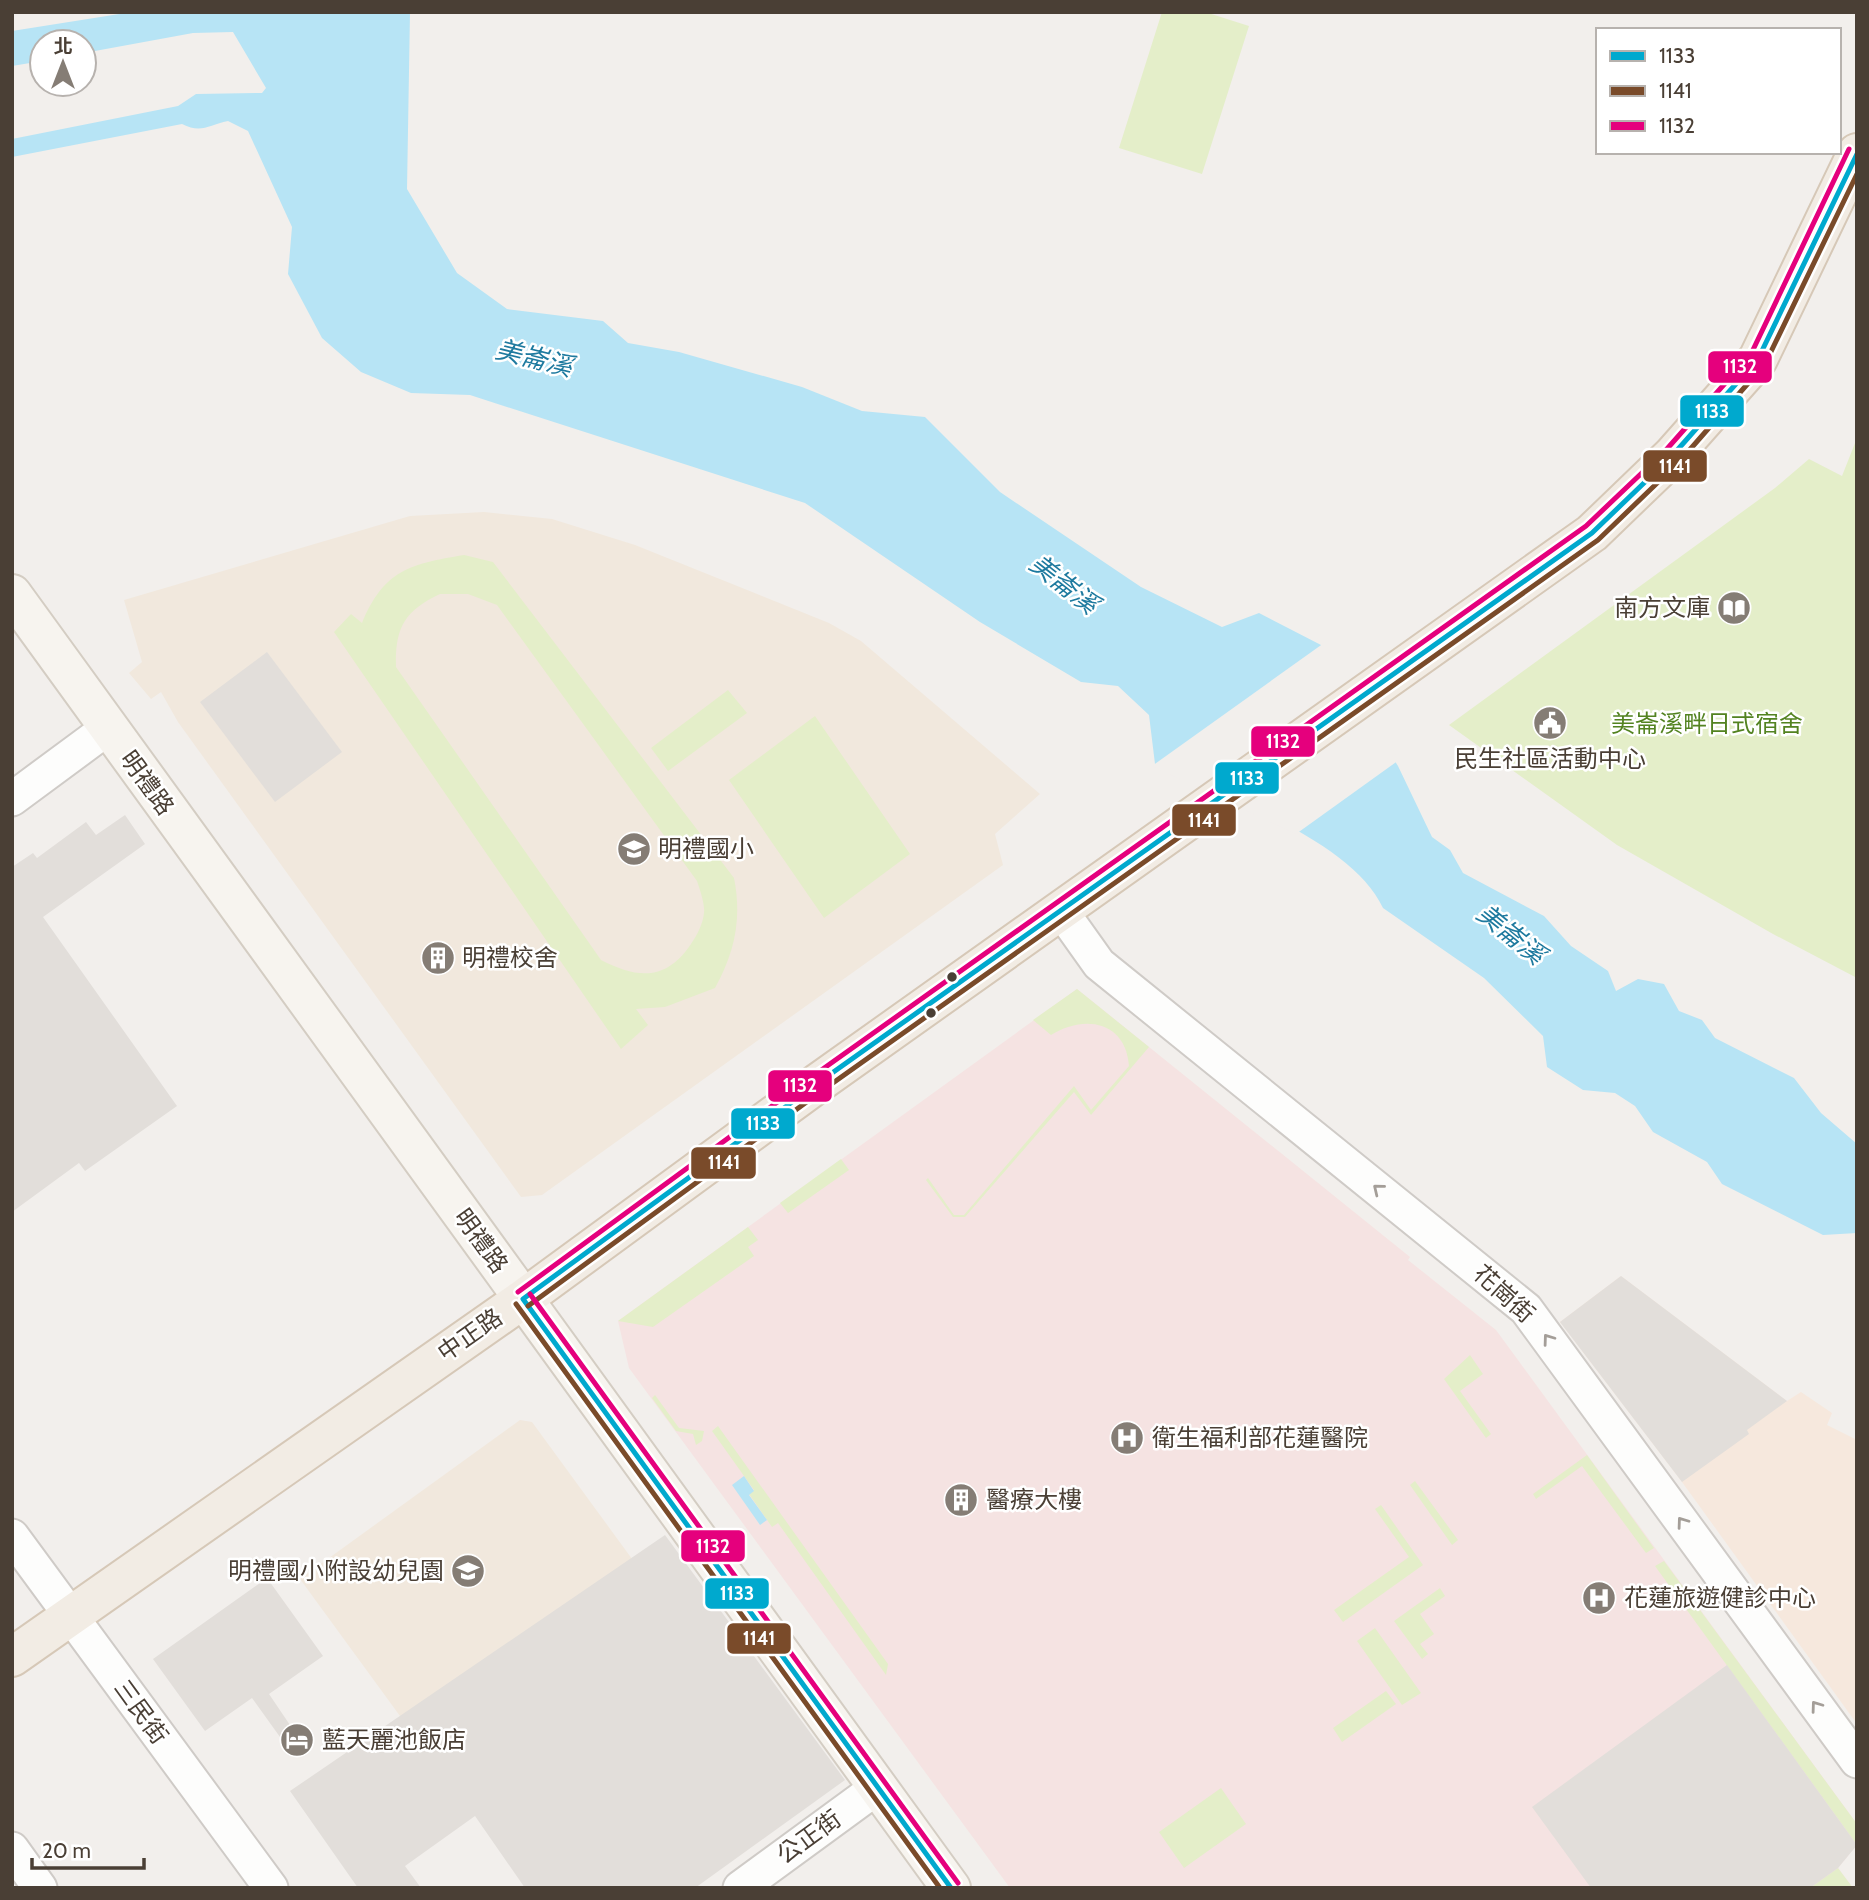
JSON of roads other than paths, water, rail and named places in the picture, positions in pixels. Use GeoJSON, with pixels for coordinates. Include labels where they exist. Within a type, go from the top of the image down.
{"type":"FeatureCollection","features":[{"type":"Feature","properties":{"kind":"main road","name":"中正路"},"geometry":{"type":"LineString","coordinates":[[12,1657],[69,1614],[523,1299],[818,1083],[1592,533],[1672,456],[1758,359],[1857,153]]}},
{"type":"Feature","properties":{"kind":"street","name":"明禮路"},"geometry":{"type":"LineString","coordinates":[[12,594],[951,1888]]}},
{"type":"Feature","properties":{"kind":"street"},"geometry":{"type":"LineString","coordinates":[[12,799],[108,728]]}},
{"type":"Feature","properties":{"kind":"street","name":"花崗街"},"geometry":{"type":"LineString","coordinates":[[1062,912],[1099,964],[1526,1309],[1857,1761]]}},
{"type":"Feature","properties":{"kind":"street","name":"三民街"},"geometry":{"type":"LineString","coordinates":[[12,1536],[271,1888]]}},
{"type":"Feature","properties":{"kind":"street","name":"公正街"},"geometry":{"type":"LineString","coordinates":[[740,1888],[878,1787]]}},
{"type":"Feature","properties":{"kind":"street"},"geometry":{"type":"LineString","coordinates":[[12,1849],[40,1888]]}},
{"type":"Feature","properties":{"kind":"water","name":"美崙溪"},"geometry":{"type":"Polygon","coordinates":[[[132,12],[410,12],[407,189],[457,273],[507,309],[603,321],[628,343],[679,352],[802,387],[862,411],[925,417],[1000,492],[1141,587],[1222,627],[1259,613],[1321,645],[1398,766],[1432,837],[1450,850],[1463,873],[1544,916],[1571,946],[1608,971],[1616,991],[1638,979],[1664,984],[1679,1011],[1702,1020],[1715,1038],[1794,1078],[1821,1113],[1857,1144],[1857,1233],[1823,1235],[1722,1184],[1707,1162],[1653,1132],[1635,1106],[1615,1093],[1583,1090],[1547,1067],[1543,1036],[1484,978],[1383,908],[1367,884],[1344,861],[1282,822],[1155,764],[1149,715],[1118,686],[1081,682],[980,622],[805,503],[470,395],[411,393],[361,372],[322,338],[288,274],[292,227],[248,131],[228,121],[205,128],[182,124],[12,157],[12,139],[178,106],[196,94],[262,93],[266,88],[233,32],[193,33],[98,50],[98,28],[31,28],[132,12]]]}},
{"type":"Feature","properties":{"kind":"water"},"geometry":{"type":"Polygon","coordinates":[[[28,28],[28,63],[12,66],[12,31],[28,28]]]}},
{"type":"Feature","properties":{"kind":"water"},"geometry":{"type":"Polygon","coordinates":[[[744,1476],[754,1491],[749,1495],[767,1520],[760,1525],[732,1485],[744,1476]]]}},
{"type":"Feature","properties":{"kind":"place","name":"南方文庫"},"geometry":{"type":"Point","coordinates":[1734,608]}},
{"type":"Feature","properties":{"kind":"place","name":"民生社區活動中心"},"geometry":{"type":"Point","coordinates":[1550,723]}},
{"type":"Feature","properties":{"kind":"place","name":"明禮國小"},"geometry":{"type":"Point","coordinates":[634,849]}},
{"type":"Feature","properties":{"kind":"place","name":"明禮校舍"},"geometry":{"type":"Point","coordinates":[438,958]}},
{"type":"Feature","properties":{"kind":"place","name":"衛生福利部花蓮醫院"},"geometry":{"type":"Point","coordinates":[1127,1438]}},
{"type":"Feature","properties":{"kind":"place","name":"醫療大樓"},"geometry":{"type":"Point","coordinates":[961,1500]}},
{"type":"Feature","properties":{"kind":"place","name":"明禮國小附設幼兒園"},"geometry":{"type":"Point","coordinates":[468,1571]}},
{"type":"Feature","properties":{"kind":"place","name":"花蓮旅遊健診中心"},"geometry":{"type":"Point","coordinates":[1599,1598]}},
{"type":"Feature","properties":{"kind":"place","name":"藍天麗池飯店"},"geometry":{"type":"Point","coordinates":[297,1740]}},
{"type":"Feature","properties":{"kind":"park label","name":"美崙溪畔日式宿舍"},"geometry":{"type":"Point","coordinates":[1707,724]}}]}
